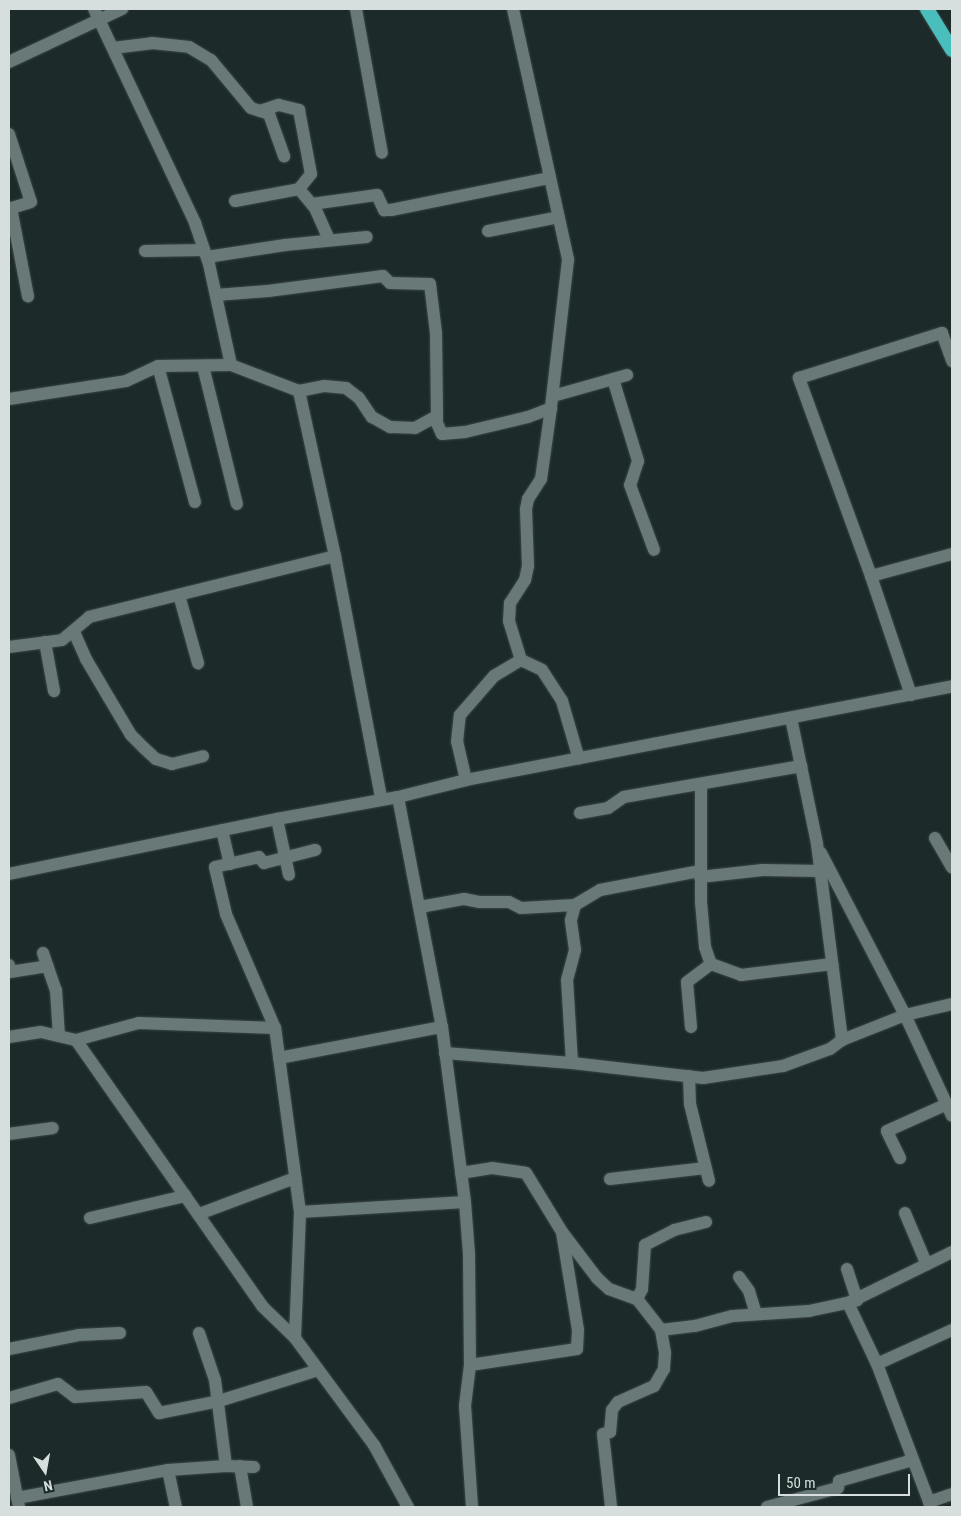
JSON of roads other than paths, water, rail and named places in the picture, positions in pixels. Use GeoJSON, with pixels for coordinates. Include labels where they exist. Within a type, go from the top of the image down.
{"type":"FeatureCollection","features":[{"type":"Feature","properties":{"kind":"highway"},"geometry":{"type":"LineString","coordinates":[[927,9],[952,50]]}},
{"type":"Feature","properties":{"kind":"street"},"geometry":{"type":"LineString","coordinates":[[9,62],[96,15],[122,9]]}},
{"type":"Feature","properties":{"kind":"street"},"geometry":{"type":"LineString","coordinates":[[356,9],[382,153]]}},
{"type":"Feature","properties":{"kind":"street"},"geometry":{"type":"LineString","coordinates":[[513,9],[568,260],[541,479],[528,499],[526,509],[528,566],[525,580],[510,603],[509,621],[520,660],[542,670],[562,701],[579,759]]}},
{"type":"Feature","properties":{"kind":"street"},"geometry":{"type":"LineString","coordinates":[[96,15],[195,223],[216,295],[231,366]]}},
{"type":"Feature","properties":{"kind":"street"},"geometry":{"type":"LineString","coordinates":[[113,48],[152,43],[189,47],[211,60],[251,108],[269,114],[284,156]]}},
{"type":"Feature","properties":{"kind":"street"},"geometry":{"type":"LineString","coordinates":[[235,201],[300,189],[311,174],[299,110],[279,106],[260,111]]}},
{"type":"Feature","properties":{"kind":"street"},"geometry":{"type":"LineString","coordinates":[[9,134],[31,202],[11,208],[28,296]]}},
{"type":"Feature","properties":{"kind":"street"},"geometry":{"type":"LineString","coordinates":[[312,204],[377,195],[384,210],[391,210],[550,178]]}},
{"type":"Feature","properties":{"kind":"street"},"geometry":{"type":"LineString","coordinates":[[300,189],[312,204],[329,240]]}},
{"type":"Feature","properties":{"kind":"street"},"geometry":{"type":"LineString","coordinates":[[488,231],[559,217]]}},
{"type":"Feature","properties":{"kind":"street"},"geometry":{"type":"LineString","coordinates":[[145,251],[205,253],[367,237]]}},
{"type":"Feature","properties":{"kind":"street"},"geometry":{"type":"LineString","coordinates":[[216,295],[268,291],[384,276],[390,283],[430,284],[436,333],[434,344],[437,424],[442,434],[465,432],[528,417],[552,402],[627,375]]}},
{"type":"Feature","properties":{"kind":"street"},"geometry":{"type":"LineString","coordinates":[[911,695],[871,576],[799,378],[942,333],[952,361]]}},
{"type":"Feature","properties":{"kind":"street"},"geometry":{"type":"LineString","coordinates":[[9,399],[126,381],[158,366],[231,366],[298,391],[324,386],[346,388],[359,398],[372,417],[390,427],[415,428],[437,416]]}},
{"type":"Feature","properties":{"kind":"street"},"geometry":{"type":"LineString","coordinates":[[158,366],[195,502]]}},
{"type":"Feature","properties":{"kind":"street"},"geometry":{"type":"LineString","coordinates":[[203,366],[237,504]]}},
{"type":"Feature","properties":{"kind":"street"},"geometry":{"type":"LineString","coordinates":[[614,379],[638,461],[630,485],[654,550]]}},
{"type":"Feature","properties":{"kind":"street"},"geometry":{"type":"LineString","coordinates":[[298,391],[335,556],[382,798]]}},
{"type":"Feature","properties":{"kind":"street"},"geometry":{"type":"LineString","coordinates":[[871,576],[952,554]]}},
{"type":"Feature","properties":{"kind":"street"},"geometry":{"type":"LineString","coordinates":[[9,647],[62,640],[74,632],[89,617],[335,556]]}},
{"type":"Feature","properties":{"kind":"street"},"geometry":{"type":"LineString","coordinates":[[179,595],[198,663]]}},
{"type":"Feature","properties":{"kind":"street"},"geometry":{"type":"LineString","coordinates":[[74,632],[86,660],[131,735],[144,748],[156,759],[172,764],[203,756]]}},
{"type":"Feature","properties":{"kind":"street"},"geometry":{"type":"LineString","coordinates":[[45,642],[54,691]]}},
{"type":"Feature","properties":{"kind":"street"},"geometry":{"type":"LineString","coordinates":[[466,780],[457,742],[460,715],[494,676],[520,660]]}},
{"type":"Feature","properties":{"kind":"street"},"geometry":{"type":"LineString","coordinates":[[9,874],[382,798],[398,797],[466,780],[952,686]]}},
{"type":"Feature","properties":{"kind":"street"},"geometry":{"type":"LineString","coordinates":[[791,718],[817,844],[842,1040]]}},
{"type":"Feature","properties":{"kind":"street"},"geometry":{"type":"LineString","coordinates":[[580,813],[608,808],[624,797],[801,766]]}},
{"type":"Feature","properties":{"kind":"street"},"geometry":{"type":"LineString","coordinates":[[701,784],[700,874],[705,947],[711,964],[740,975],[832,964]]}},
{"type":"Feature","properties":{"kind":"street"},"geometry":{"type":"LineString","coordinates":[[398,797],[442,1027],[465,1202],[469,1254],[470,1366],[465,1406],[472,1507]]}},
{"type":"Feature","properties":{"kind":"street"},"geometry":{"type":"LineString","coordinates":[[277,819],[289,876]]}},
{"type":"Feature","properties":{"kind":"street"},"geometry":{"type":"LineString","coordinates":[[222,830],[230,864]]}},
{"type":"Feature","properties":{"kind":"street"},"geometry":{"type":"LineString","coordinates":[[935,838],[952,868]]}},
{"type":"Feature","properties":{"kind":"street"},"geometry":{"type":"LineString","coordinates":[[817,844],[905,1015],[950,1110],[887,1131],[900,1158]]}},
{"type":"Feature","properties":{"kind":"street"},"geometry":{"type":"LineString","coordinates":[[295,1338],[300,1212],[275,1028],[226,914],[215,867],[259,856],[264,863],[315,850]]}},
{"type":"Feature","properties":{"kind":"street"},"geometry":{"type":"LineString","coordinates":[[420,907],[464,899],[479,902],[509,902],[521,908],[575,905],[600,890],[700,874],[763,870],[820,871]]}},
{"type":"Feature","properties":{"kind":"street"},"geometry":{"type":"LineString","coordinates":[[572,1063],[567,980],[575,950],[572,920],[575,905]]}},
{"type":"Feature","properties":{"kind":"street"},"geometry":{"type":"LineString","coordinates":[[43,953],[56,990],[59,1036]]}},
{"type":"Feature","properties":{"kind":"street"},"geometry":{"type":"LineString","coordinates":[[691,1027],[687,982],[711,964]]}},
{"type":"Feature","properties":{"kind":"street"},"geometry":{"type":"LineString","coordinates":[[9,965],[10,972],[48,966]]}},
{"type":"Feature","properties":{"kind":"street"},"geometry":{"type":"LineString","coordinates":[[446,1053],[572,1063],[703,1078],[783,1066],[830,1050],[842,1040],[905,1015],[952,1004]]}},
{"type":"Feature","properties":{"kind":"street"},"geometry":{"type":"LineString","coordinates":[[9,1036],[41,1032],[76,1040],[139,1023],[275,1028]]}},
{"type":"Feature","properties":{"kind":"street"},"geometry":{"type":"LineString","coordinates":[[279,1058],[442,1027]]}},
{"type":"Feature","properties":{"kind":"street"},"geometry":{"type":"LineString","coordinates":[[76,1040],[262,1306],[295,1338],[374,1445],[408,1507]]}},
{"type":"Feature","properties":{"kind":"street"},"geometry":{"type":"LineString","coordinates":[[689,1076],[690,1104],[708,1181]]}},
{"type":"Feature","properties":{"kind":"street"},"geometry":{"type":"LineString","coordinates":[[9,1134],[53,1128]]}},
{"type":"Feature","properties":{"kind":"street"},"geometry":{"type":"LineString","coordinates":[[461,1173],[492,1168],[526,1173],[562,1232],[609,1288],[637,1299],[661,1330],[665,1353],[664,1370],[654,1386],[618,1402],[612,1410],[610,1432],[603,1434],[612,1507]]}},
{"type":"Feature","properties":{"kind":"street"},"geometry":{"type":"LineString","coordinates":[[610,1179],[705,1168]]}},
{"type":"Feature","properties":{"kind":"street"},"geometry":{"type":"LineString","coordinates":[[199,1214],[295,1178]]}},
{"type":"Feature","properties":{"kind":"street"},"geometry":{"type":"LineString","coordinates":[[90,1218],[185,1196]]}},
{"type":"Feature","properties":{"kind":"street"},"geometry":{"type":"LineString","coordinates":[[300,1212],[465,1202]]}},
{"type":"Feature","properties":{"kind":"street"},"geometry":{"type":"LineString","coordinates":[[905,1213],[927,1265]]}},
{"type":"Feature","properties":{"kind":"street"},"geometry":{"type":"LineString","coordinates":[[637,1299],[642,1290],[645,1245],[674,1230],[706,1222]]}},
{"type":"Feature","properties":{"kind":"street"},"geometry":{"type":"LineString","coordinates":[[470,1366],[577,1349],[578,1330],[562,1232]]}},
{"type":"Feature","properties":{"kind":"street"},"geometry":{"type":"LineString","coordinates":[[661,1330],[694,1326],[733,1316],[809,1311],[852,1301],[952,1252]]}},
{"type":"Feature","properties":{"kind":"street"},"geometry":{"type":"LineString","coordinates":[[846,1269],[852,1301],[930,1504],[952,1494]]}},
{"type":"Feature","properties":{"kind":"street"},"geometry":{"type":"LineString","coordinates":[[738,1277],[749,1291],[756,1314]]}},
{"type":"Feature","properties":{"kind":"street"},"geometry":{"type":"LineString","coordinates":[[877,1364],[952,1330]]}},
{"type":"Feature","properties":{"kind":"street"},"geometry":{"type":"LineString","coordinates":[[9,1349],[79,1335],[120,1333]]}},
{"type":"Feature","properties":{"kind":"street"},"geometry":{"type":"LineString","coordinates":[[199,1334],[215,1380],[226,1466]]}},
{"type":"Feature","properties":{"kind":"street"},"geometry":{"type":"LineString","coordinates":[[9,1398],[58,1384],[75,1397],[146,1392],[159,1413],[219,1401],[318,1370]]}},
{"type":"Feature","properties":{"kind":"street"},"geometry":{"type":"LineString","coordinates":[[9,1455],[18,1503],[168,1470],[226,1466],[254,1467]]}},
{"type":"Feature","properties":{"kind":"street"},"geometry":{"type":"LineString","coordinates":[[767,1507],[838,1488],[839,1481],[913,1460]]}},
{"type":"Feature","properties":{"kind":"street"},"geometry":{"type":"LineString","coordinates":[[240,1466],[247,1507]]}},
{"type":"Feature","properties":{"kind":"street"},"geometry":{"type":"LineString","coordinates":[[168,1470],[176,1507]]}}]}
